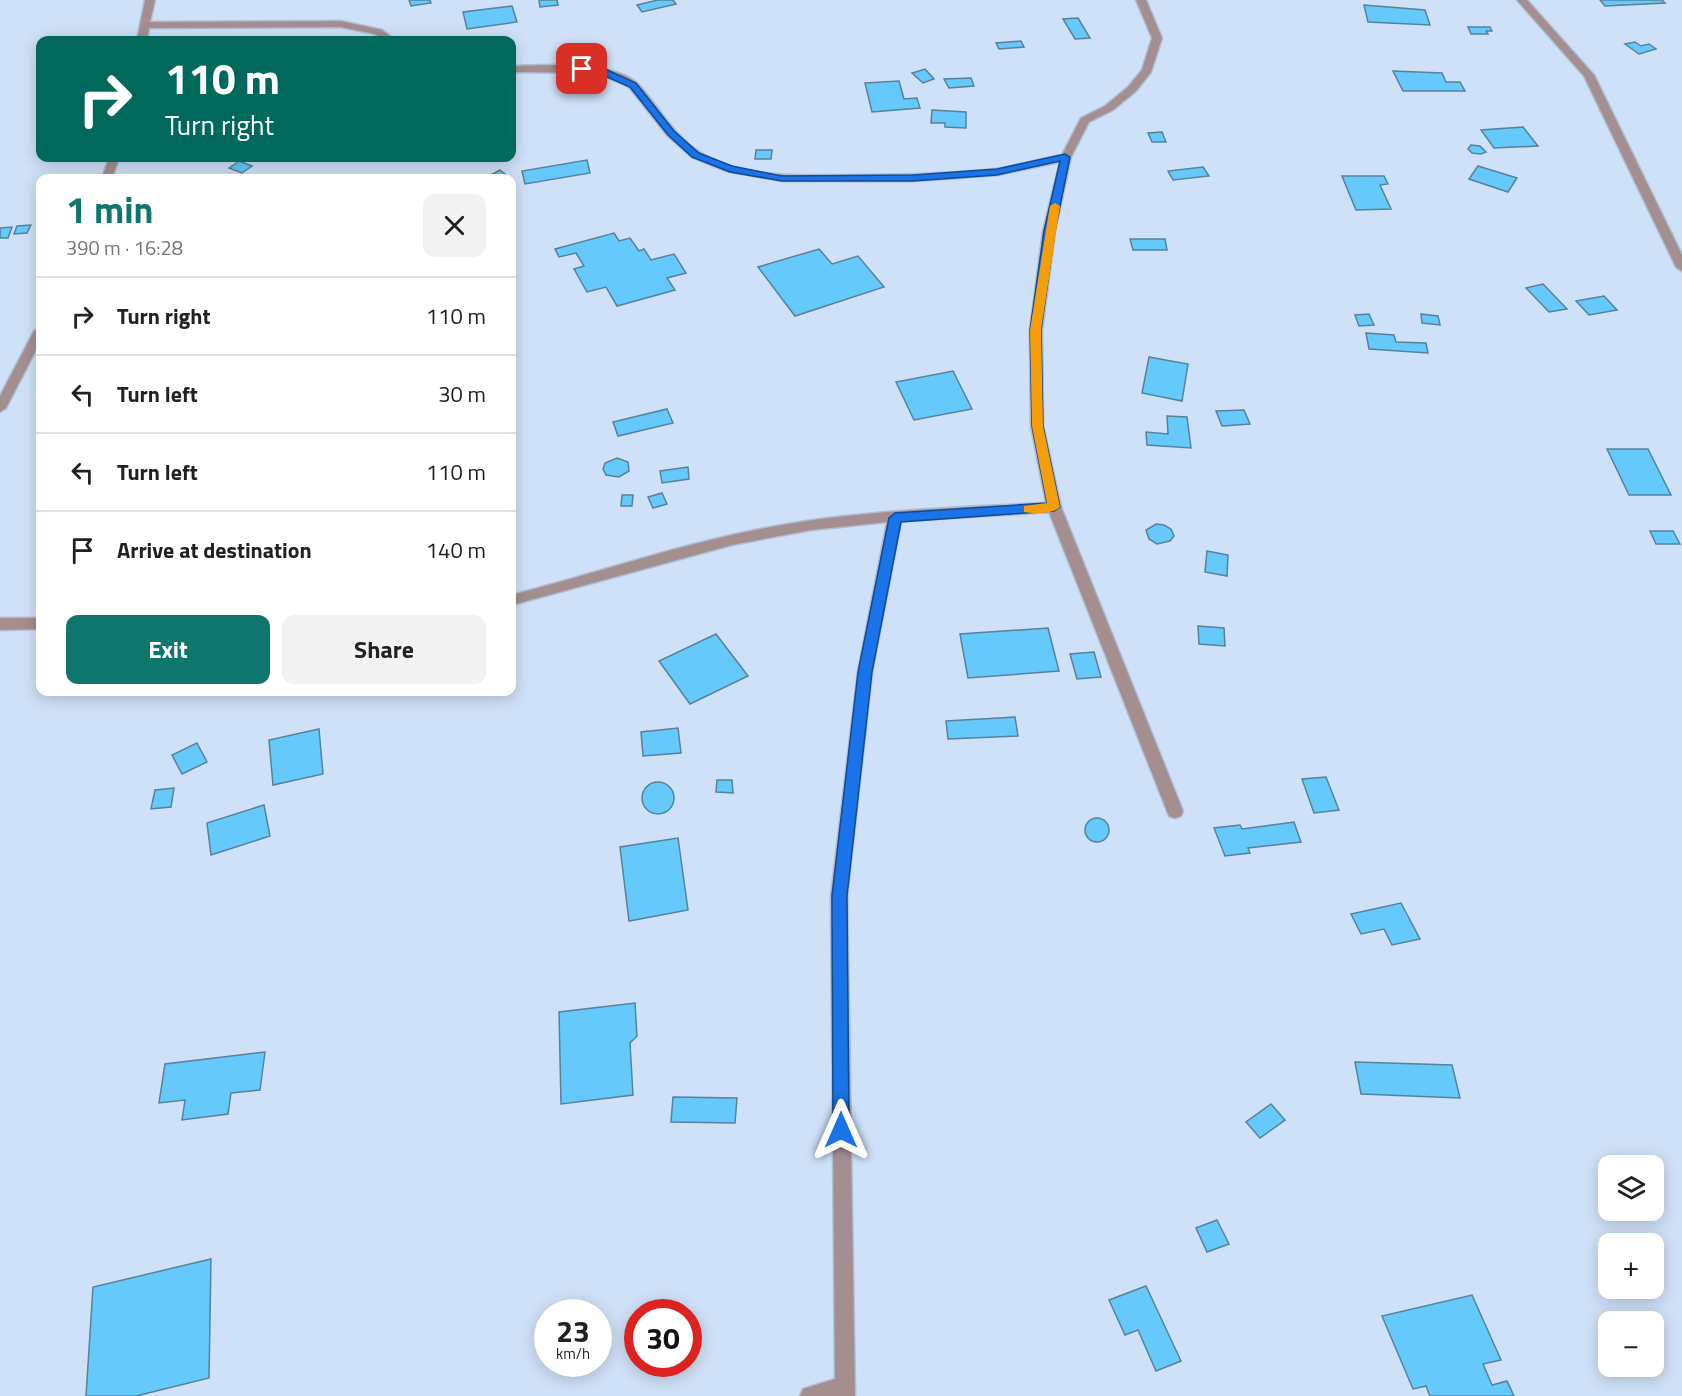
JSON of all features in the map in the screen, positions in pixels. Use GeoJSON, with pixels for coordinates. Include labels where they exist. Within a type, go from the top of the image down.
{"type":"FeatureCollection","features":[{"type":"Feature","properties":{"kind":"street"},"geometry":{"type":"LineString","coordinates":[[143,36],[150,0]]}},
{"type":"Feature","properties":{"kind":"street"},"geometry":{"type":"LineString","coordinates":[[1141,0],[1157,38],[1147,70],[1132,89],[1109,108],[1084,120],[1065,157],[1049,231],[1036,330],[1038,426],[1054,507],[1175,811]]}},
{"type":"Feature","properties":{"kind":"street"},"geometry":{"type":"LineString","coordinates":[[1522,0],[1588,75],[1682,267]]}},
{"type":"Feature","properties":{"kind":"street"},"geometry":{"type":"LineString","coordinates":[[146,24],[238,26],[306,22],[354,25],[386,36]]}},
{"type":"Feature","properties":{"kind":"street"},"geometry":{"type":"LineString","coordinates":[[516,69],[600,70],[633,85],[671,133],[696,155],[730,169],[782,178],[913,178],[997,172],[1065,157]]}},
{"type":"Feature","properties":{"kind":"street"},"geometry":{"type":"LineString","coordinates":[[0,408],[36,339]]}},
{"type":"Feature","properties":{"kind":"street"},"geometry":{"type":"LineString","coordinates":[[516,599],[733,540],[827,524],[1054,507]]}},
{"type":"Feature","properties":{"kind":"street"},"geometry":{"type":"LineString","coordinates":[[810,1396],[844,1391],[839,896],[865,672],[895,518]]}},
{"type":"Feature","properties":{"kind":"street"},"geometry":{"type":"LineString","coordinates":[[0,624],[36,624]]}},
{"type":"Feature","properties":{"kind":"building"},"geometry":{"type":"Polygon","coordinates":[[[409,0],[430,0],[431,3],[411,6],[409,0]]]}},
{"type":"Feature","properties":{"kind":"building"},"geometry":{"type":"Polygon","coordinates":[[[539,0],[557,0],[558,5],[540,7],[539,0]]]}},
{"type":"Feature","properties":{"kind":"building"},"geometry":{"type":"Polygon","coordinates":[[[658,0],[673,0],[676,4],[642,12],[637,5],[658,0]]]}},
{"type":"Feature","properties":{"kind":"building"},"geometry":{"type":"Polygon","coordinates":[[[1600,0],[1662,0],[1665,3],[1605,6],[1600,0]]]}},
{"type":"Feature","properties":{"kind":"building"},"geometry":{"type":"Polygon","coordinates":[[[1364,5],[1425,10],[1430,25],[1368,22],[1364,5]]]}},
{"type":"Feature","properties":{"kind":"building"},"geometry":{"type":"Polygon","coordinates":[[[512,6],[517,22],[467,29],[463,12],[512,6]]]}},
{"type":"Feature","properties":{"kind":"building"},"geometry":{"type":"Polygon","coordinates":[[[1078,18],[1090,38],[1075,39],[1063,19],[1078,18]]]}},
{"type":"Feature","properties":{"kind":"building"},"geometry":{"type":"Polygon","coordinates":[[[1468,27],[1490,27],[1492,31],[1486,31],[1488,34],[1471,34],[1468,27]]]}},
{"type":"Feature","properties":{"kind":"building"},"geometry":{"type":"Polygon","coordinates":[[[1021,41],[1024,47],[999,49],[996,43],[1021,41]]]}},
{"type":"Feature","properties":{"kind":"building"},"geometry":{"type":"Polygon","coordinates":[[[1635,42],[1641,46],[1649,44],[1656,49],[1639,54],[1625,44],[1635,42]]]}},
{"type":"Feature","properties":{"kind":"building"},"geometry":{"type":"Polygon","coordinates":[[[925,69],[934,79],[923,83],[912,73],[925,69]]]}},
{"type":"Feature","properties":{"kind":"building"},"geometry":{"type":"Polygon","coordinates":[[[1393,71],[1442,73],[1446,82],[1460,82],[1465,91],[1403,91],[1393,71]]]}},
{"type":"Feature","properties":{"kind":"building"},"geometry":{"type":"Polygon","coordinates":[[[971,78],[974,86],[949,88],[944,79],[971,78]]]}},
{"type":"Feature","properties":{"kind":"building"},"geometry":{"type":"Polygon","coordinates":[[[899,81],[904,99],[917,98],[920,108],[872,112],[865,83],[899,81]]]}},
{"type":"Feature","properties":{"kind":"building"},"geometry":{"type":"Polygon","coordinates":[[[932,110],[966,112],[966,128],[945,127],[945,123],[931,123],[932,110]]]}},
{"type":"Feature","properties":{"kind":"building"},"geometry":{"type":"Polygon","coordinates":[[[1523,127],[1538,146],[1494,148],[1481,130],[1523,127]]]}},
{"type":"Feature","properties":{"kind":"building"},"geometry":{"type":"Polygon","coordinates":[[[1162,132],[1166,142],[1152,142],[1148,133],[1162,132]]]}},
{"type":"Feature","properties":{"kind":"building"},"geometry":{"type":"Polygon","coordinates":[[[1471,145],[1480,146],[1486,152],[1472,153],[1468,149],[1471,145]]]}},
{"type":"Feature","properties":{"kind":"building"},"geometry":{"type":"Polygon","coordinates":[[[756,150],[772,150],[771,159],[755,159],[756,150]]]}},
{"type":"Feature","properties":{"kind":"building"},"geometry":{"type":"Polygon","coordinates":[[[587,160],[590,173],[525,184],[522,171],[587,160]]]}},
{"type":"Feature","properties":{"kind":"building"},"geometry":{"type":"Polygon","coordinates":[[[238,162],[252,166],[242,173],[229,168],[238,162]]]}},
{"type":"Feature","properties":{"kind":"building"},"geometry":{"type":"Polygon","coordinates":[[[1478,166],[1517,178],[1508,192],[1469,179],[1478,166]]]}},
{"type":"Feature","properties":{"kind":"building"},"geometry":{"type":"Polygon","coordinates":[[[1203,167],[1209,176],[1173,180],[1168,171],[1203,167]]]}},
{"type":"Feature","properties":{"kind":"building"},"geometry":{"type":"Polygon","coordinates":[[[500,170],[505,174],[493,174],[500,170]]]}},
{"type":"Feature","properties":{"kind":"building"},"geometry":{"type":"Polygon","coordinates":[[[1342,176],[1384,176],[1388,184],[1380,185],[1391,209],[1356,210],[1342,176]]]}},
{"type":"Feature","properties":{"kind":"building"},"geometry":{"type":"Polygon","coordinates":[[[31,225],[27,233],[14,234],[17,226],[31,225]]]}},
{"type":"Feature","properties":{"kind":"building"},"geometry":{"type":"Polygon","coordinates":[[[12,227],[8,238],[0,238],[0,228],[12,227]]]}},
{"type":"Feature","properties":{"kind":"building"},"geometry":{"type":"Polygon","coordinates":[[[614,233],[619,241],[630,238],[639,251],[644,249],[651,260],[674,254],[686,273],[667,278],[675,290],[617,306],[606,287],[587,292],[574,269],[584,266],[576,253],[559,257],[555,249],[614,233]]]}},
{"type":"Feature","properties":{"kind":"building"},"geometry":{"type":"Polygon","coordinates":[[[1130,239],[1165,239],[1167,250],[1133,250],[1130,239]]]}},
{"type":"Feature","properties":{"kind":"building"},"geometry":{"type":"Polygon","coordinates":[[[819,249],[832,264],[858,256],[884,287],[795,316],[758,267],[819,249]]]}},
{"type":"Feature","properties":{"kind":"building"},"geometry":{"type":"Polygon","coordinates":[[[1543,284],[1567,309],[1549,312],[1526,288],[1543,284]]]}},
{"type":"Feature","properties":{"kind":"building"},"geometry":{"type":"Polygon","coordinates":[[[1604,296],[1617,310],[1589,315],[1576,301],[1604,296]]]}},
{"type":"Feature","properties":{"kind":"building"},"geometry":{"type":"Polygon","coordinates":[[[1369,314],[1374,325],[1359,326],[1355,315],[1369,314]]]}},
{"type":"Feature","properties":{"kind":"building"},"geometry":{"type":"Polygon","coordinates":[[[1421,314],[1438,316],[1440,325],[1422,323],[1421,314]]]}},
{"type":"Feature","properties":{"kind":"building"},"geometry":{"type":"Polygon","coordinates":[[[1366,333],[1394,335],[1396,342],[1426,343],[1428,353],[1369,349],[1366,333]]]}},
{"type":"Feature","properties":{"kind":"building"},"geometry":{"type":"Polygon","coordinates":[[[1149,357],[1188,364],[1182,401],[1142,393],[1149,357]]]}},
{"type":"Feature","properties":{"kind":"building"},"geometry":{"type":"Polygon","coordinates":[[[953,371],[972,409],[914,420],[896,382],[953,371]]]}},
{"type":"Feature","properties":{"kind":"building"},"geometry":{"type":"Polygon","coordinates":[[[667,409],[673,423],[618,436],[613,422],[667,409]]]}},
{"type":"Feature","properties":{"kind":"building"},"geometry":{"type":"Polygon","coordinates":[[[1244,410],[1250,424],[1222,426],[1216,411],[1244,410]]]}},
{"type":"Feature","properties":{"kind":"building"},"geometry":{"type":"Polygon","coordinates":[[[1167,416],[1187,417],[1191,448],[1147,445],[1146,432],[1168,434],[1167,416]]]}},
{"type":"Feature","properties":{"kind":"building"},"geometry":{"type":"Polygon","coordinates":[[[1607,449],[1648,449],[1671,495],[1629,495],[1607,449]]]}},
{"type":"Feature","properties":{"kind":"building"},"geometry":{"type":"Polygon","coordinates":[[[617,458],[628,462],[629,471],[619,477],[606,475],[603,469],[605,463],[617,458]]]}},
{"type":"Feature","properties":{"kind":"building"},"geometry":{"type":"Polygon","coordinates":[[[688,467],[689,479],[662,483],[660,471],[688,467]]]}},
{"type":"Feature","properties":{"kind":"building"},"geometry":{"type":"Polygon","coordinates":[[[662,493],[667,504],[653,508],[648,497],[662,493]]]}},
{"type":"Feature","properties":{"kind":"building"},"geometry":{"type":"Polygon","coordinates":[[[622,495],[633,495],[632,506],[621,506],[622,495]]]}},
{"type":"Feature","properties":{"kind":"building"},"geometry":{"type":"Polygon","coordinates":[[[1156,524],[1171,529],[1174,536],[1170,541],[1157,544],[1149,539],[1146,530],[1156,524]]]}},
{"type":"Feature","properties":{"kind":"building"},"geometry":{"type":"Polygon","coordinates":[[[1650,531],[1673,531],[1680,544],[1656,544],[1650,531]]]}},
{"type":"Feature","properties":{"kind":"building"},"geometry":{"type":"Polygon","coordinates":[[[1207,551],[1228,555],[1227,576],[1205,572],[1207,551]]]}},
{"type":"Feature","properties":{"kind":"building"},"geometry":{"type":"Polygon","coordinates":[[[1198,626],[1224,628],[1225,646],[1199,644],[1198,626]]]}},
{"type":"Feature","properties":{"kind":"building"},"geometry":{"type":"Polygon","coordinates":[[[1048,628],[1059,671],[968,678],[960,634],[1048,628]]]}},
{"type":"Feature","properties":{"kind":"building"},"geometry":{"type":"Polygon","coordinates":[[[716,634],[748,676],[690,704],[659,661],[716,634]]]}},
{"type":"Feature","properties":{"kind":"building"},"geometry":{"type":"Polygon","coordinates":[[[1094,652],[1101,677],[1077,679],[1070,654],[1094,652]]]}},
{"type":"Feature","properties":{"kind":"building"},"geometry":{"type":"Polygon","coordinates":[[[1015,717],[1018,736],[948,739],[946,721],[1015,717]]]}},
{"type":"Feature","properties":{"kind":"building"},"geometry":{"type":"Polygon","coordinates":[[[678,728],[681,753],[643,756],[641,732],[678,728]]]}},
{"type":"Feature","properties":{"kind":"building"},"geometry":{"type":"Polygon","coordinates":[[[319,729],[323,774],[273,785],[269,740],[319,729]]]}},
{"type":"Feature","properties":{"kind":"building"},"geometry":{"type":"Polygon","coordinates":[[[197,743],[207,762],[182,774],[172,755],[197,743]]]}},
{"type":"Feature","properties":{"kind":"building"},"geometry":{"type":"Polygon","coordinates":[[[1326,777],[1339,810],[1314,813],[1302,779],[1326,777]]]}},
{"type":"Feature","properties":{"kind":"building"},"geometry":{"type":"Polygon","coordinates":[[[717,780],[732,780],[733,793],[716,792],[717,780]]]}},
{"type":"Feature","properties":{"kind":"building"},"geometry":{"type":"Polygon","coordinates":[[[658,782],[669,787],[674,798],[669,809],[658,814],[647,809],[642,798],[647,787],[658,782]]]}},
{"type":"Feature","properties":{"kind":"building"},"geometry":{"type":"Polygon","coordinates":[[[174,788],[171,807],[151,809],[155,790],[174,788]]]}},
{"type":"Feature","properties":{"kind":"building"},"geometry":{"type":"Polygon","coordinates":[[[264,805],[270,836],[211,855],[207,823],[264,805]]]}},
{"type":"Feature","properties":{"kind":"building"},"geometry":{"type":"Polygon","coordinates":[[[1097,818],[1105,822],[1109,830],[1105,838],[1097,842],[1089,838],[1085,830],[1089,822],[1097,818]]]}},
{"type":"Feature","properties":{"kind":"building"},"geometry":{"type":"Polygon","coordinates":[[[1294,822],[1301,842],[1248,848],[1250,853],[1225,856],[1214,828],[1240,825],[1242,829],[1294,822]]]}},
{"type":"Feature","properties":{"kind":"building"},"geometry":{"type":"Polygon","coordinates":[[[678,838],[688,910],[629,921],[620,847],[678,838]]]}},
{"type":"Feature","properties":{"kind":"building"},"geometry":{"type":"Polygon","coordinates":[[[1401,903],[1420,939],[1392,945],[1384,929],[1361,934],[1351,914],[1401,903]]]}},
{"type":"Feature","properties":{"kind":"building"},"geometry":{"type":"Polygon","coordinates":[[[635,1003],[637,1036],[630,1043],[633,1095],[561,1104],[559,1012],[635,1003]]]}},
{"type":"Feature","properties":{"kind":"building"},"geometry":{"type":"Polygon","coordinates":[[[265,1052],[260,1090],[231,1093],[228,1114],[182,1120],[185,1100],[159,1103],[165,1064],[265,1052]]]}},
{"type":"Feature","properties":{"kind":"building"},"geometry":{"type":"Polygon","coordinates":[[[1355,1062],[1452,1065],[1460,1098],[1361,1094],[1355,1062]]]}},
{"type":"Feature","properties":{"kind":"building"},"geometry":{"type":"Polygon","coordinates":[[[673,1097],[737,1098],[735,1123],[671,1122],[673,1097]]]}},
{"type":"Feature","properties":{"kind":"building"},"geometry":{"type":"Polygon","coordinates":[[[1271,1104],[1285,1120],[1260,1138],[1246,1122],[1271,1104]]]}},
{"type":"Feature","properties":{"kind":"building"},"geometry":{"type":"Polygon","coordinates":[[[1217,1220],[1229,1244],[1207,1252],[1196,1228],[1217,1220]]]}},
{"type":"Feature","properties":{"kind":"building"},"geometry":{"type":"Polygon","coordinates":[[[211,1259],[209,1378],[136,1396],[86,1396],[93,1287],[211,1259]]]}},
{"type":"Feature","properties":{"kind":"building"},"geometry":{"type":"Polygon","coordinates":[[[1146,1286],[1181,1361],[1156,1371],[1138,1330],[1125,1335],[1109,1300],[1146,1286]]]}},
{"type":"Feature","properties":{"kind":"building"},"geometry":{"type":"Polygon","coordinates":[[[1472,1295],[1501,1360],[1483,1364],[1492,1385],[1507,1381],[1514,1396],[1430,1396],[1426,1386],[1413,1389],[1382,1316],[1472,1295]]]}},
{"type":"Feature","properties":{"kind":"slow traffic"},"geometry":{"type":"LineString","coordinates":[[1028,509],[1054,507],[1038,426],[1036,330],[1049,231],[1055,206]]}},
{"type":"Feature","properties":{"kind":"route"},"geometry":{"type":"LineString","coordinates":[[582,69],[600,70],[633,85],[671,133],[696,155],[730,169],[782,178],[913,178],[997,172],[1065,157],[1049,231],[1036,330],[1038,426],[1054,507],[895,518],[865,672],[839,896],[841,1130]]}}]}
